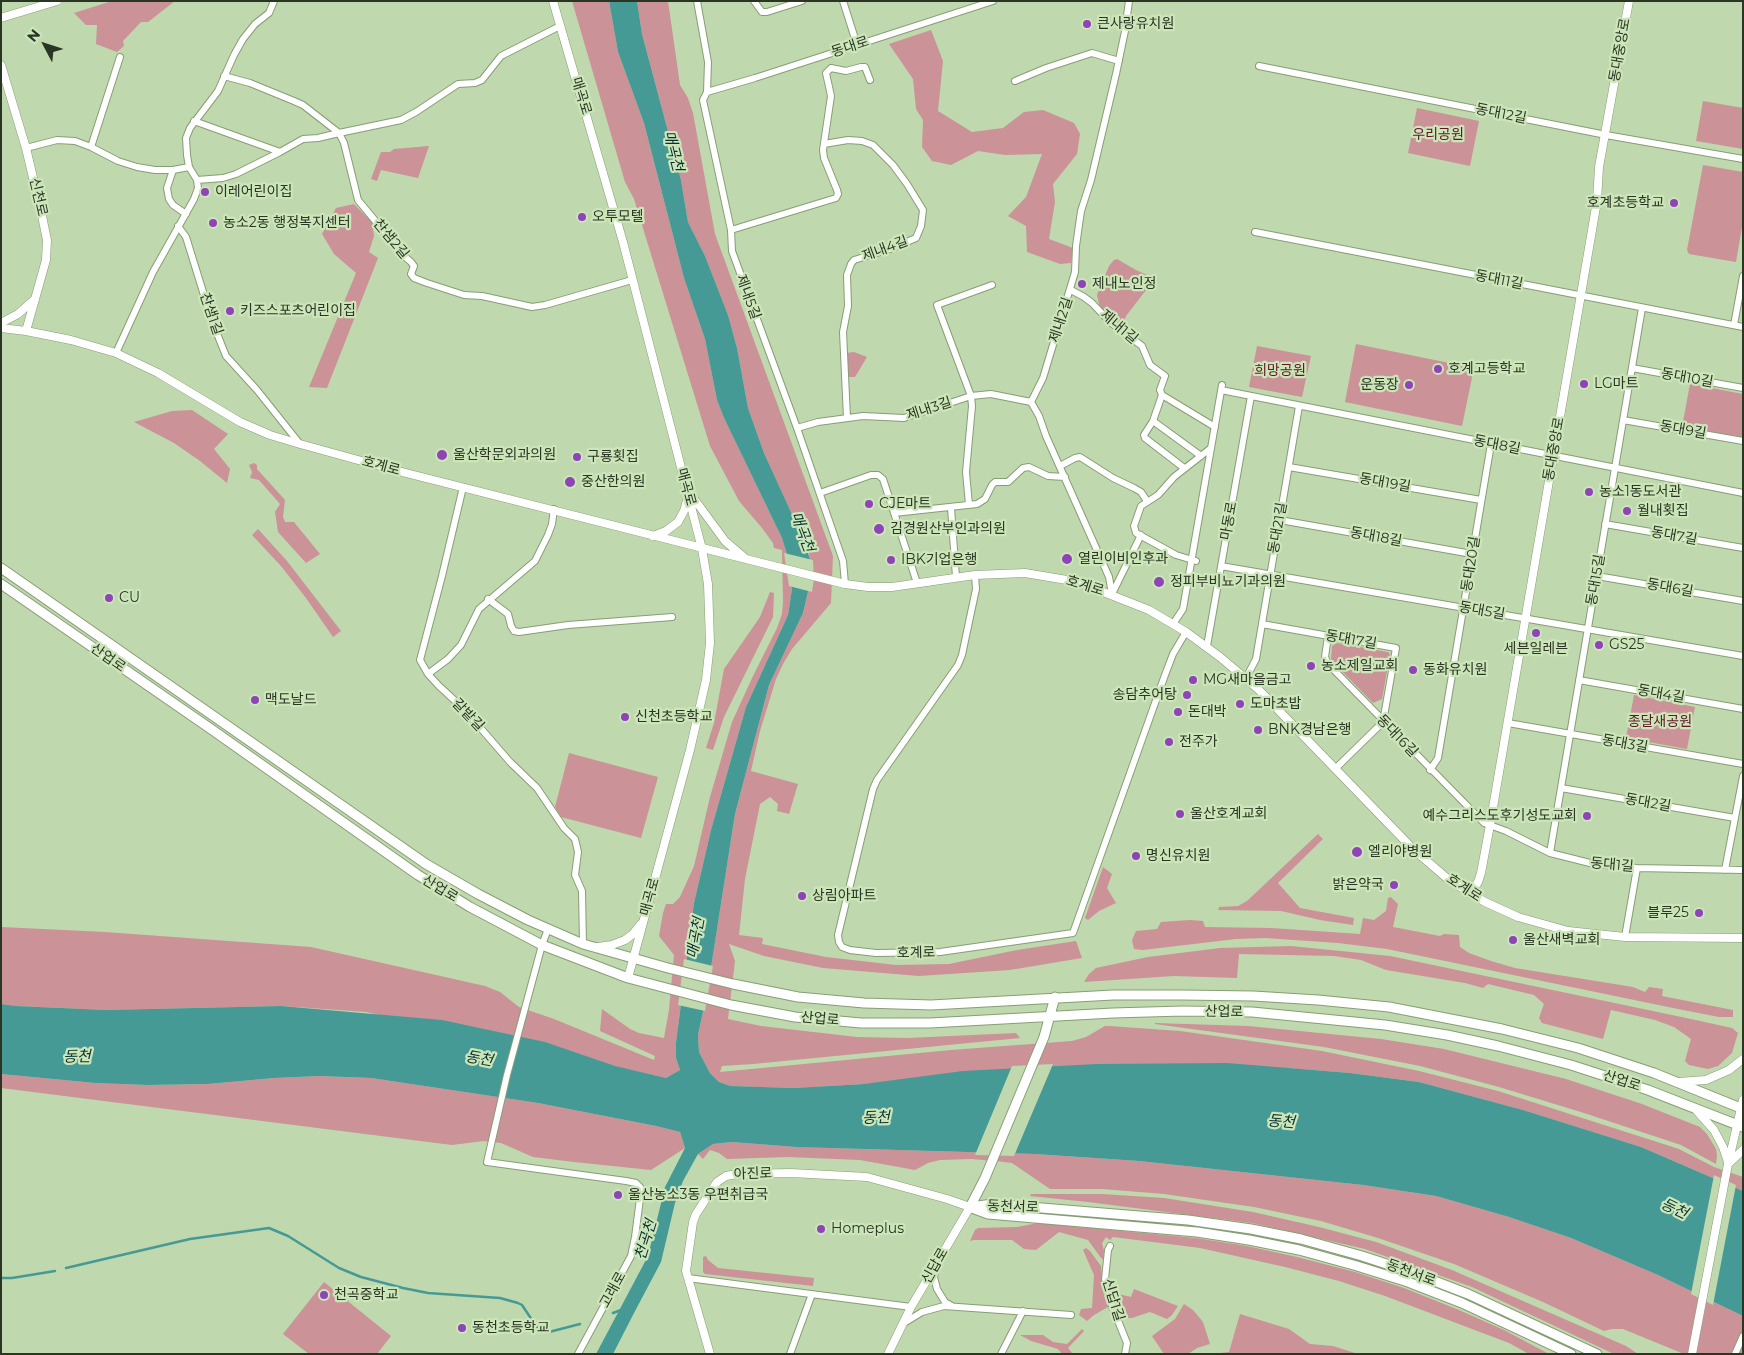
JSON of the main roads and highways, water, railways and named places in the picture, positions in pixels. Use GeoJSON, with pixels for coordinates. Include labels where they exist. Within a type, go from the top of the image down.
{"type":"FeatureCollection","features":[{"type":"Feature","properties":{"kind":"main road","name":"산업로"},"geometry":{"type":"LineString","coordinates":[[1,568],[426,864],[478,894],[548,929],[583,944],[633,959],[733,984],[798,997],[864,1003],[931,1005],[1055,997],[1123,995],[1253,996],[1389,1007],[1502,1029],[1578,1048],[1742,1106]]}},
{"type":"Feature","properties":{"kind":"main road","name":"산업로"},"geometry":{"type":"LineString","coordinates":[[1,584],[418,875],[470,907],[542,945],[628,978],[731,1005],[795,1017],[861,1023],[930,1023],[1157,1012],[1252,1012],[1385,1025],[1447,1035],[1571,1065],[1648,1090],[1740,1125]]}},
{"type":"Feature","properties":{"kind":"main road","name":"신답로"},"geometry":{"type":"LineString","coordinates":[[970,1207],[985,1178],[1047,1030],[1055,997]]}},
{"type":"Feature","properties":{"kind":"main road","name":"동천서로"},"geometry":{"type":"LineString","coordinates":[[970,1207],[993,1204],[1188,1220],[1301,1239],[1411,1272],[1468,1294],[1597,1354]]}},
{"type":"Feature","properties":{"kind":"main road","name":"동천서로"},"geometry":{"type":"LineString","coordinates":[[970,1207],[988,1214],[1197,1232],[1299,1250],[1408,1282],[1462,1303],[1571,1354]]}},
{"type":"Feature","properties":{"kind":"water"},"geometry":{"type":"Polygon","coordinates":[[[609,1],[637,1],[642,34],[681,180],[688,222],[705,256],[728,315],[737,348],[748,408],[764,453],[806,545],[811,564],[811,579],[803,613],[769,685],[735,814],[707,993],[698,1035],[699,1052],[710,1073],[719,1082],[731,1086],[794,1088],[864,1084],[963,1071],[1097,1064],[1227,1063],[1350,1073],[1419,1082],[1523,1110],[1641,1147],[1743,1191],[1743,1316],[1658,1275],[1571,1238],[1509,1217],[1436,1196],[1363,1185],[1139,1161],[1035,1154],[796,1147],[732,1142],[713,1144],[698,1154],[683,1181],[675,1203],[661,1262],[613,1354],[596,1354],[648,1256],[665,1187],[685,1148],[680,1132],[538,1103],[371,1078],[320,1076],[208,1084],[147,1085],[95,1083],[1,1074],[1,1004],[106,1010],[281,1006],[442,1020],[545,1042],[615,1066],[666,1078],[680,1070],[676,1058],[676,1043],[694,903],[711,830],[746,707],[788,615],[792,589],[789,561],[782,538],[717,400],[705,339],[684,278],[644,123],[618,52],[609,1]]]}},
{"type":"Feature","properties":{"kind":"waterway"},"geometry":{"type":"LineString","coordinates":[[66,1268],[190,1239],[269,1228],[288,1236],[339,1268],[361,1277],[428,1293],[500,1298],[518,1303],[522,1305],[536,1326],[542,1331],[549,1332],[580,1324]]}},
{"type":"Feature","properties":{"kind":"waterway"},"geometry":{"type":"LineString","coordinates":[[1,1278],[55,1271]]}},
{"type":"Feature","properties":{"kind":"waterway"},"geometry":{"type":"LineString","coordinates":[[613,1313],[621,1310]]}},
{"type":"Feature","properties":{"kind":"place","name":"큰사랑유치원"},"geometry":{"type":"Point","coordinates":[1087,24]}},
{"type":"Feature","properties":{"kind":"place","name":"이레어린이집"},"geometry":{"type":"Point","coordinates":[205,192]}},
{"type":"Feature","properties":{"kind":"place","name":"호계초등학교"},"geometry":{"type":"Point","coordinates":[1674,203]}},
{"type":"Feature","properties":{"kind":"place","name":"오투모텔"},"geometry":{"type":"Point","coordinates":[582,217]}},
{"type":"Feature","properties":{"kind":"place","name":"농소2동 행정복지센터"},"geometry":{"type":"Point","coordinates":[213,223]}},
{"type":"Feature","properties":{"kind":"place","name":"제내노인정"},"geometry":{"type":"Point","coordinates":[1082,284]}},
{"type":"Feature","properties":{"kind":"place","name":"키즈스포츠어린이집"},"geometry":{"type":"Point","coordinates":[230,311]}},
{"type":"Feature","properties":{"kind":"place","name":"호계고등학교"},"geometry":{"type":"Point","coordinates":[1438,369]}},
{"type":"Feature","properties":{"kind":"place","name":"LG마트"},"geometry":{"type":"Point","coordinates":[1584,384]}},
{"type":"Feature","properties":{"kind":"place","name":"운동장"},"geometry":{"type":"Point","coordinates":[1409,385]}},
{"type":"Feature","properties":{"kind":"place","name":"울산학문외과의원"},"geometry":{"type":"Point","coordinates":[442,455]}},
{"type":"Feature","properties":{"kind":"place","name":"구룡횟집"},"geometry":{"type":"Point","coordinates":[577,457]}},
{"type":"Feature","properties":{"kind":"place","name":"중산한의원"},"geometry":{"type":"Point","coordinates":[570,482]}},
{"type":"Feature","properties":{"kind":"place","name":"농소1동도서관"},"geometry":{"type":"Point","coordinates":[1589,492]}},
{"type":"Feature","properties":{"kind":"place","name":"CJE마트"},"geometry":{"type":"Point","coordinates":[869,504]}},
{"type":"Feature","properties":{"kind":"place","name":"월내횟집"},"geometry":{"type":"Point","coordinates":[1627,511]}},
{"type":"Feature","properties":{"kind":"place","name":"김경원산부인과의원"},"geometry":{"type":"Point","coordinates":[879,529]}},
{"type":"Feature","properties":{"kind":"place","name":"열린이비인후과"},"geometry":{"type":"Point","coordinates":[1067,559]}},
{"type":"Feature","properties":{"kind":"place","name":"IBK기업은행"},"geometry":{"type":"Point","coordinates":[891,560]}},
{"type":"Feature","properties":{"kind":"place","name":"정피부비뇨기과의원"},"geometry":{"type":"Point","coordinates":[1159,582]}},
{"type":"Feature","properties":{"kind":"place","name":"CU"},"geometry":{"type":"Point","coordinates":[109,598]}},
{"type":"Feature","properties":{"kind":"place","name":"세븐일레븐"},"geometry":{"type":"Point","coordinates":[1536,633]}},
{"type":"Feature","properties":{"kind":"place","name":"GS25"},"geometry":{"type":"Point","coordinates":[1599,645]}},
{"type":"Feature","properties":{"kind":"place","name":"농소제일교회"},"geometry":{"type":"Point","coordinates":[1311,666]}},
{"type":"Feature","properties":{"kind":"place","name":"동화유치원"},"geometry":{"type":"Point","coordinates":[1413,670]}},
{"type":"Feature","properties":{"kind":"place","name":"MG새마을금고"},"geometry":{"type":"Point","coordinates":[1193,680]}},
{"type":"Feature","properties":{"kind":"place","name":"송담추어탕"},"geometry":{"type":"Point","coordinates":[1187,695]}},
{"type":"Feature","properties":{"kind":"place","name":"맥도날드"},"geometry":{"type":"Point","coordinates":[255,700]}},
{"type":"Feature","properties":{"kind":"place","name":"도마초밥"},"geometry":{"type":"Point","coordinates":[1240,704]}},
{"type":"Feature","properties":{"kind":"place","name":"돈대박"},"geometry":{"type":"Point","coordinates":[1178,712]}},
{"type":"Feature","properties":{"kind":"place","name":"신천초등학교"},"geometry":{"type":"Point","coordinates":[625,717]}},
{"type":"Feature","properties":{"kind":"place","name":"BNK경남은행"},"geometry":{"type":"Point","coordinates":[1258,730]}},
{"type":"Feature","properties":{"kind":"place","name":"전주가"},"geometry":{"type":"Point","coordinates":[1169,742]}},
{"type":"Feature","properties":{"kind":"place","name":"울산호계교회"},"geometry":{"type":"Point","coordinates":[1180,814]}},
{"type":"Feature","properties":{"kind":"place","name":"예수그리스도후기성도교회"},"geometry":{"type":"Point","coordinates":[1587,816]}},
{"type":"Feature","properties":{"kind":"place","name":"엘리야병원"},"geometry":{"type":"Point","coordinates":[1357,852]}},
{"type":"Feature","properties":{"kind":"place","name":"명신유치원"},"geometry":{"type":"Point","coordinates":[1136,856]}},
{"type":"Feature","properties":{"kind":"place","name":"밝은약국"},"geometry":{"type":"Point","coordinates":[1394,885]}},
{"type":"Feature","properties":{"kind":"place","name":"상림아파트"},"geometry":{"type":"Point","coordinates":[802,896]}},
{"type":"Feature","properties":{"kind":"place","name":"블루25"},"geometry":{"type":"Point","coordinates":[1699,913]}},
{"type":"Feature","properties":{"kind":"place","name":"울산새벽교회"},"geometry":{"type":"Point","coordinates":[1513,940]}},
{"type":"Feature","properties":{"kind":"place","name":"울산농소3동 우편취급국"},"geometry":{"type":"Point","coordinates":[618,1195]}},
{"type":"Feature","properties":{"kind":"place","name":"Homeplus"},"geometry":{"type":"Point","coordinates":[821,1229]}},
{"type":"Feature","properties":{"kind":"place","name":"천곡중학교"},"geometry":{"type":"Point","coordinates":[324,1295]}},
{"type":"Feature","properties":{"kind":"place","name":"동천초등학교"},"geometry":{"type":"Point","coordinates":[462,1328]}},
{"type":"Feature","properties":{"kind":"park label","name":"우리공원"},"geometry":{"type":"Point","coordinates":[1438,135]}},
{"type":"Feature","properties":{"kind":"park label","name":"희망공원"},"geometry":{"type":"Point","coordinates":[1280,371]}},
{"type":"Feature","properties":{"kind":"park label","name":"종달새공원"},"geometry":{"type":"Point","coordinates":[1660,722]}},
{"type":"Feature","properties":{"kind":"water label","name":"매곡천"},"geometry":{"type":"Point","coordinates":[673,151]}},
{"type":"Feature","properties":{"kind":"water label","name":"매곡천"},"geometry":{"type":"Point","coordinates":[802,532]}},
{"type":"Feature","properties":{"kind":"water label","name":"매곡천"},"geometry":{"type":"Point","coordinates":[696,938]}},
{"type":"Feature","properties":{"kind":"water label","name":"동천"},"geometry":{"type":"Point","coordinates":[77,1057]}},
{"type":"Feature","properties":{"kind":"water label","name":"동천"},"geometry":{"type":"Point","coordinates":[479,1059]}},
{"type":"Feature","properties":{"kind":"water label","name":"동천"},"geometry":{"type":"Point","coordinates":[876,1118]}},
{"type":"Feature","properties":{"kind":"water label","name":"동천"},"geometry":{"type":"Point","coordinates":[1281,1122]}},
{"type":"Feature","properties":{"kind":"water label","name":"동천"},"geometry":{"type":"Point","coordinates":[1674,1209]}},
{"type":"Feature","properties":{"kind":"water label","name":"천곡천"},"geometry":{"type":"Point","coordinates":[646,1240]}}]}
